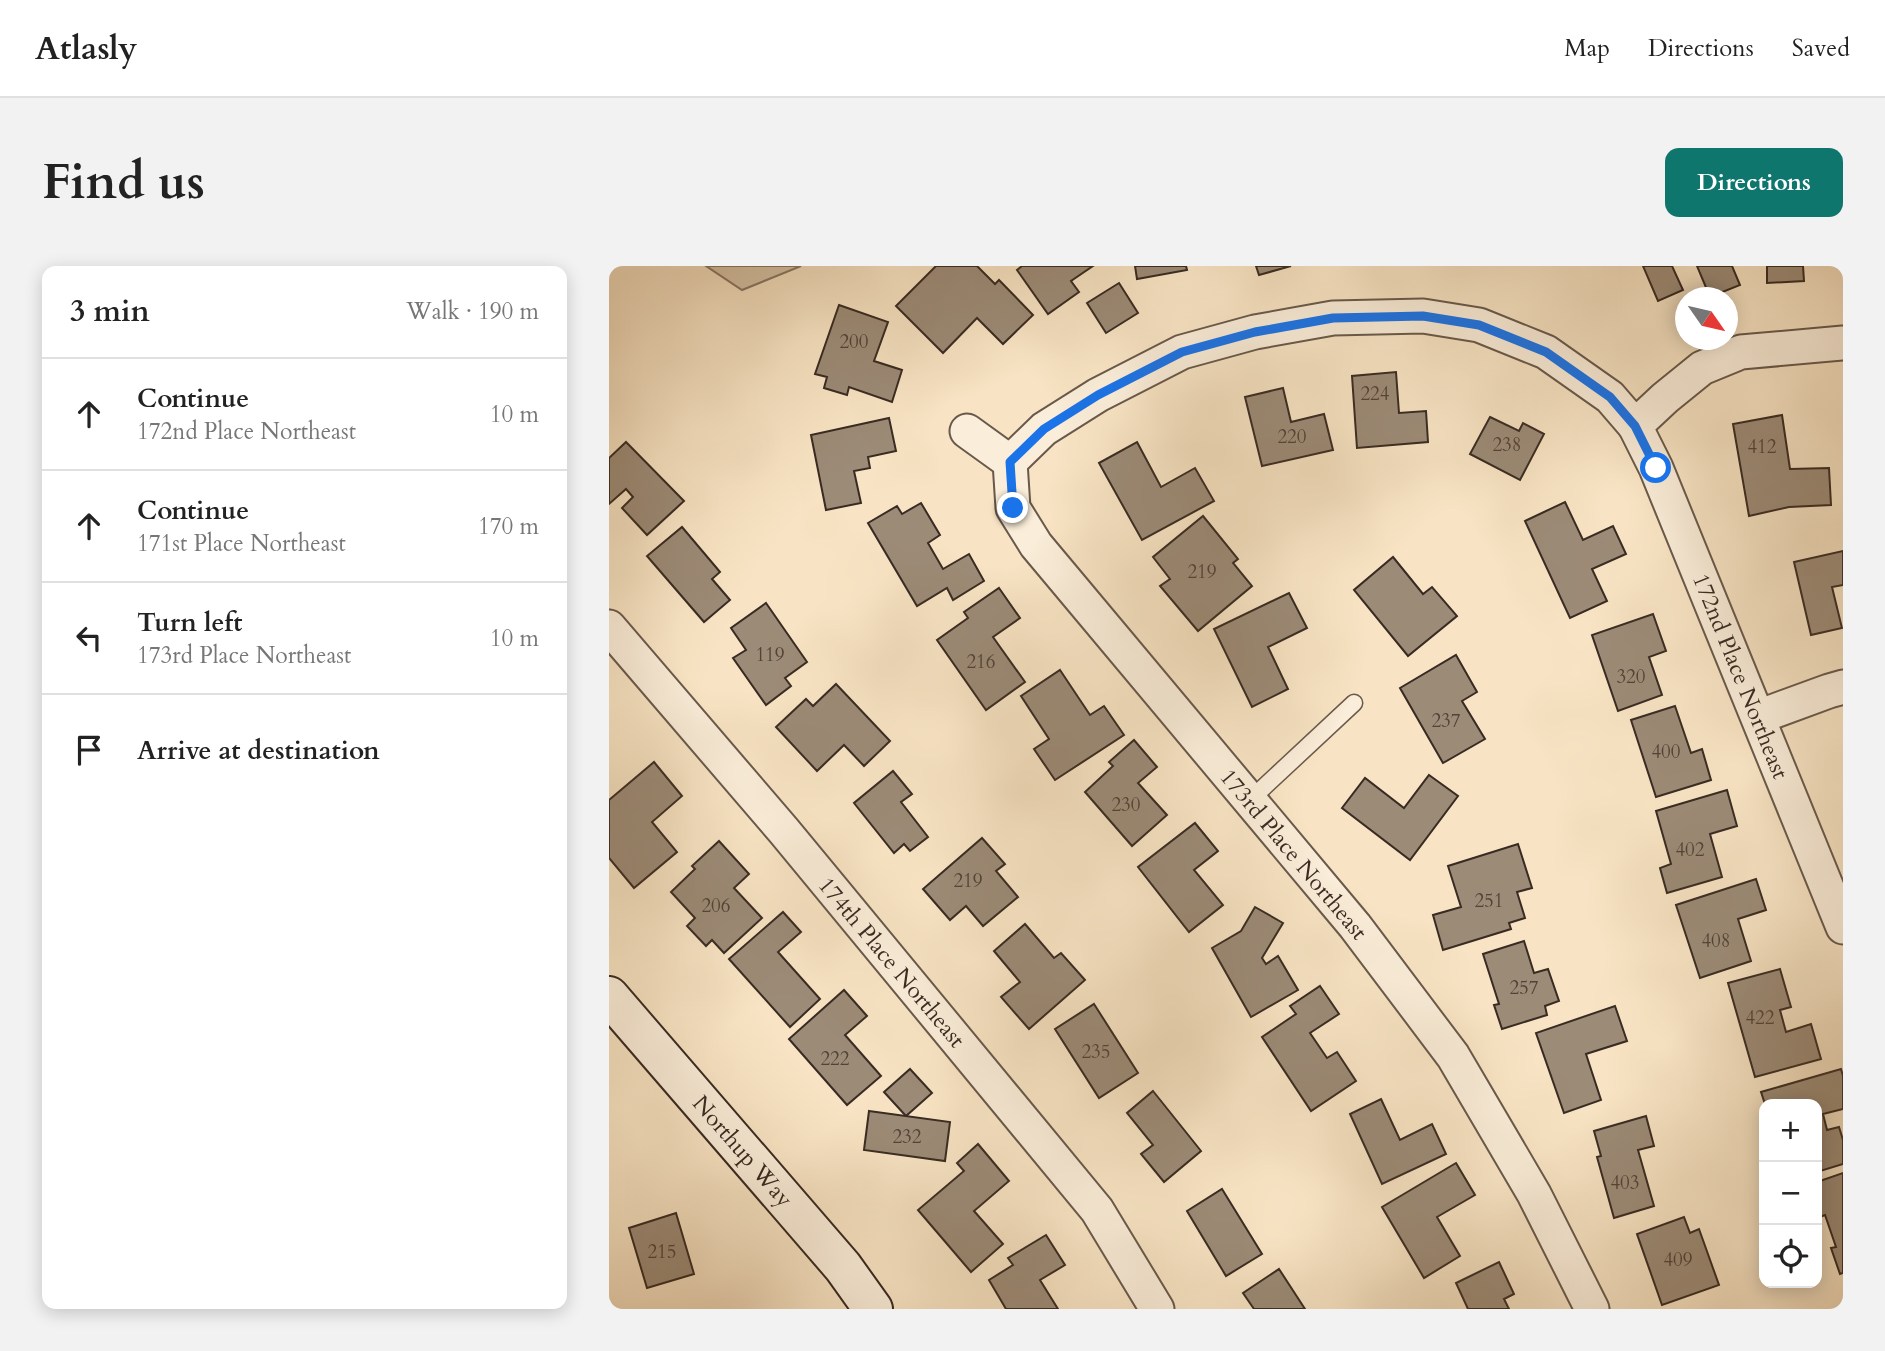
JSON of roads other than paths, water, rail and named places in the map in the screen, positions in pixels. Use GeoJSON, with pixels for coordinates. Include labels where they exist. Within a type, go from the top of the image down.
{"type":"FeatureCollection","features":[{"type":"Feature","properties":{"kind":"street","name":"172nd Place Northeast"},"geometry":{"type":"LineString","coordinates":[[1010,462],[1044,429],[1098,395],[1182,352],[1255,332],[1333,318],[1423,316],[1479,325],[1546,352],[1610,397],[1635,426],[1656,468],[1843,927]]}},
{"type":"Feature","properties":{"kind":"street"},"geometry":{"type":"LineString","coordinates":[[1635,426],[1702,368],[1741,352],[1843,343]]}},
{"type":"Feature","properties":{"kind":"street"},"geometry":{"type":"LineString","coordinates":[[967,431],[1010,462]]}},
{"type":"Feature","properties":{"kind":"street","name":"173rd Place Northeast"},"geometry":{"type":"LineString","coordinates":[[1010,462],[1013,508],[1037,545],[1355,926],[1453,1056],[1534,1194],[1592,1309]]}},
{"type":"Feature","properties":{"kind":"street","name":"174th Place Northeast"},"geometry":{"type":"LineString","coordinates":[[609,627],[784,831],[1097,1210],[1157,1309]]}},
{"type":"Feature","properties":{"kind":"street"},"geometry":{"type":"LineString","coordinates":[[1758,718],[1843,687]]}},
{"type":"Feature","properties":{"kind":"street","name":"Northup Way"},"geometry":{"type":"LineString","coordinates":[[609,996],[843,1267],[873,1309]]}},
{"type":"Feature","properties":{"kind":"lane"},"geometry":{"type":"LineString","coordinates":[[1250,800],[1353,703]]}}]}
